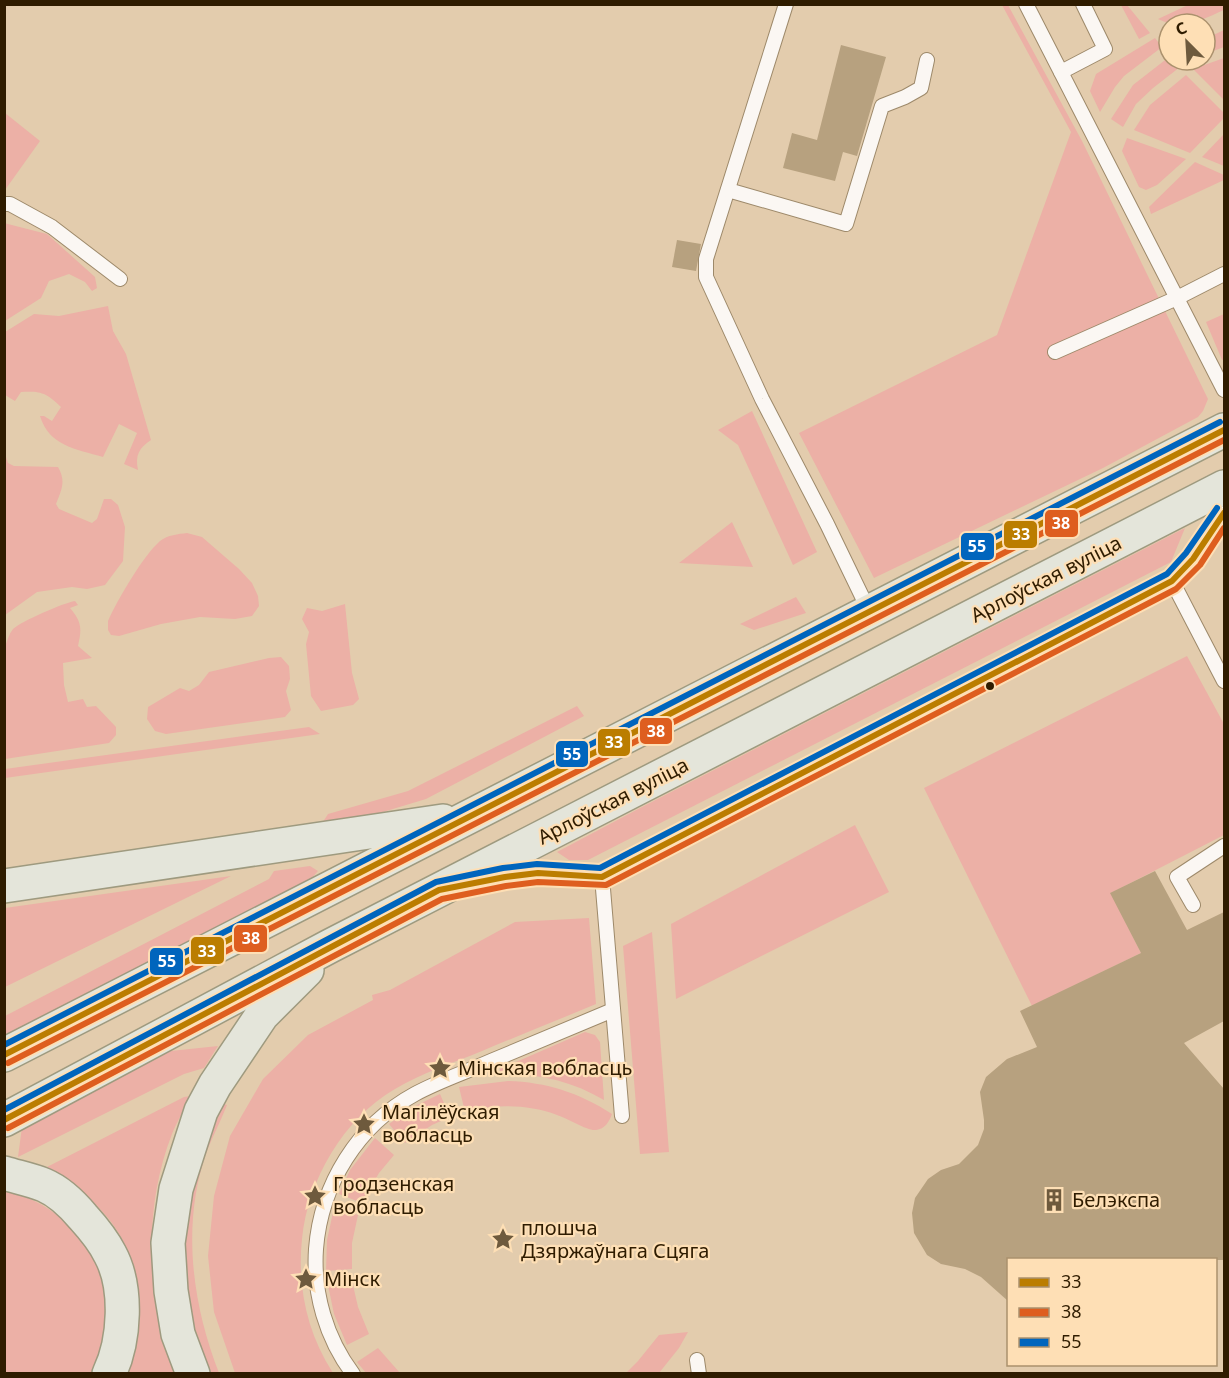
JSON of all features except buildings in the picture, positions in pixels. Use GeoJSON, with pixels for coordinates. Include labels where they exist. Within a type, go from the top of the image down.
{"type":"FeatureCollection","features":[{"type":"Feature","properties":{"kind":"main road"},"geometry":{"type":"LineString","coordinates":[[4,1055],[1224,430]]}},
{"type":"Feature","properties":{"kind":"main road","name":"Арлоўская вуліца"},"geometry":{"type":"LineString","coordinates":[[4,1120],[330,946],[1224,487]]}},
{"type":"Feature","properties":{"kind":"main road"},"geometry":{"type":"LineString","coordinates":[[870,613],[892,658]]}},
{"type":"Feature","properties":{"kind":"main road"},"geometry":{"type":"LineString","coordinates":[[4,886],[468,817]]}},
{"type":"Feature","properties":{"kind":"main road"},"geometry":{"type":"LineString","coordinates":[[193,1374],[178,1334],[171,1292],[168,1244],[177,1189],[190,1143],[201,1111],[214,1085],[262,1015],[330,946]]}},
{"type":"Feature","properties":{"kind":"main road"},"geometry":{"type":"LineString","coordinates":[[4,1173],[46,1185],[73,1206],[111,1254],[117,1272],[122,1304],[121,1336],[109,1374]]}},
{"type":"Feature","properties":{"kind":"lane"},"geometry":{"type":"LineString","coordinates":[[786,4],[706,259],[706,277],[762,399],[870,613]]}},
{"type":"Feature","properties":{"kind":"lane"},"geometry":{"type":"LineString","coordinates":[[1026,4],[1224,390]]}},
{"type":"Feature","properties":{"kind":"lane"},"geometry":{"type":"LineString","coordinates":[[1061,72],[1105,49],[1083,4]]}},
{"type":"Feature","properties":{"kind":"lane"},"geometry":{"type":"LineString","coordinates":[[728,189],[846,224],[882,106],[921,88],[927,60]]}},
{"type":"Feature","properties":{"kind":"lane"},"geometry":{"type":"LineString","coordinates":[[4,204],[10,204],[52,227],[120,279]]}},
{"type":"Feature","properties":{"kind":"lane"},"geometry":{"type":"LineString","coordinates":[[1055,352],[1177,298],[1224,274]]}},
{"type":"Feature","properties":{"kind":"lane"},"geometry":{"type":"LineString","coordinates":[[439,890],[538,873],[602,877],[1172,581],[1193,559],[1224,513]]}},
{"type":"Feature","properties":{"kind":"lane"},"geometry":{"type":"LineString","coordinates":[[1172,581],[1224,681]]}},
{"type":"Feature","properties":{"kind":"lane"},"geometry":{"type":"LineString","coordinates":[[1193,905],[1177,877],[1224,846]]}},
{"type":"Feature","properties":{"kind":"lane"},"geometry":{"type":"LineString","coordinates":[[602,877],[622,1116]]}},
{"type":"Feature","properties":{"kind":"lane"},"geometry":{"type":"LineString","coordinates":[[353,1374],[327,1327],[320,1298],[316,1261],[317,1239],[324,1205],[336,1176],[350,1152],[382,1116],[416,1093],[613,1010]]}},
{"type":"Feature","properties":{"kind":"shaded area"},"geometry":{"type":"Polygon","coordinates":[[[1190,4],[1224,5],[1224,10],[1217,13],[1173,12],[1190,4]]]}},
{"type":"Feature","properties":{"kind":"shaded area"},"geometry":{"type":"Polygon","coordinates":[[[1002,5],[1008,5],[1082,141],[1208,399],[1198,417],[1103,468],[874,578],[799,433],[997,335],[1071,132],[1002,5]]]}},
{"type":"Feature","properties":{"kind":"shaded area"},"geometry":{"type":"Polygon","coordinates":[[[1121,5],[1127,5],[1150,33],[1139,39],[1121,5]]]}},
{"type":"Feature","properties":{"kind":"shaded area"},"geometry":{"type":"Polygon","coordinates":[[[1224,30],[1224,47],[1217,50],[1217,33],[1224,30]]]}},
{"type":"Feature","properties":{"kind":"shaded area"},"geometry":{"type":"Polygon","coordinates":[[[1155,38],[1157,41],[1157,51],[1124,76],[1100,112],[1090,91],[1096,74],[1155,38]]]}},
{"type":"Feature","properties":{"kind":"shaded area"},"geometry":{"type":"Polygon","coordinates":[[[1224,58],[1224,100],[1196,72],[1217,72],[1217,60],[1224,58]]]}},
{"type":"Feature","properties":{"kind":"shaded area"},"geometry":{"type":"Polygon","coordinates":[[[1157,66],[1157,72],[1174,72],[1136,104],[1123,127],[1111,119],[1133,85],[1157,66]]]}},
{"type":"Feature","properties":{"kind":"shaded area"},"geometry":{"type":"Polygon","coordinates":[[[1186,75],[1224,113],[1224,118],[1190,153],[1134,130],[1150,105],[1186,75]]]}},
{"type":"Feature","properties":{"kind":"shaded area"},"geometry":{"type":"Polygon","coordinates":[[[5,113],[40,141],[5,190],[5,113]]]}},
{"type":"Feature","properties":{"kind":"shaded area"},"geometry":{"type":"Polygon","coordinates":[[[1224,134],[1224,166],[1202,157],[1224,134]]]}},
{"type":"Feature","properties":{"kind":"shaded area"},"geometry":{"type":"Polygon","coordinates":[[[1127,138],[1186,159],[1157,185],[1146,190],[1139,187],[1122,151],[1127,138]]]}},
{"type":"Feature","properties":{"kind":"shaded area"},"geometry":{"type":"Polygon","coordinates":[[[1195,162],[1224,175],[1224,180],[1151,214],[1149,207],[1195,162]]]}},
{"type":"Feature","properties":{"kind":"shaded area"},"geometry":{"type":"Polygon","coordinates":[[[4,223],[47,234],[95,277],[97,288],[92,291],[85,282],[69,274],[49,281],[41,298],[5,321],[4,223]]]}},
{"type":"Feature","properties":{"kind":"shaded area"},"geometry":{"type":"Polygon","coordinates":[[[108,306],[113,331],[126,354],[151,440],[139,452],[138,470],[124,464],[137,433],[119,424],[103,457],[65,445],[50,434],[40,416],[52,421],[61,407],[51,399],[34,392],[21,392],[15,401],[5,395],[5,332],[34,314],[59,316],[108,306]]]}},
{"type":"Feature","properties":{"kind":"shaded area"},"geometry":{"type":"Polygon","coordinates":[[[1224,314],[1224,359],[1222,360],[1206,322],[1224,314]]]}},
{"type":"Feature","properties":{"kind":"shaded area"},"geometry":{"type":"Polygon","coordinates":[[[752,411],[817,552],[793,565],[738,445],[718,430],[752,411]]]}},
{"type":"Feature","properties":{"kind":"shaded area"},"geometry":{"type":"Polygon","coordinates":[[[5,454],[8,463],[14,466],[58,467],[62,481],[56,504],[59,509],[92,523],[97,519],[104,499],[111,499],[118,505],[125,527],[123,561],[105,585],[87,589],[72,587],[37,592],[5,615],[5,454]]]}},
{"type":"Feature","properties":{"kind":"shaded area"},"geometry":{"type":"Polygon","coordinates":[[[732,522],[753,567],[679,563],[732,522]]]}},
{"type":"Feature","properties":{"kind":"shaded area"},"geometry":{"type":"Polygon","coordinates":[[[1185,528],[1171,562],[588,860],[569,860],[557,852],[642,807],[1185,528]]]}},
{"type":"Feature","properties":{"kind":"shaded area"},"geometry":{"type":"Polygon","coordinates":[[[187,533],[202,537],[252,583],[258,596],[259,606],[252,616],[235,619],[200,617],[161,624],[119,636],[111,635],[108,630],[108,621],[124,590],[146,557],[163,539],[187,533]]]}},
{"type":"Feature","properties":{"kind":"shaded area"},"geometry":{"type":"Polygon","coordinates":[[[796,597],[806,613],[754,630],[740,624],[796,597]]]}},
{"type":"Feature","properties":{"kind":"shaded area"},"geometry":{"type":"Polygon","coordinates":[[[75,601],[78,605],[70,608],[80,626],[78,646],[92,658],[63,663],[64,685],[68,702],[83,699],[87,707],[96,706],[116,727],[116,735],[109,743],[5,759],[5,647],[9,635],[13,629],[25,622],[75,601]]]}},
{"type":"Feature","properties":{"kind":"shaded area"},"geometry":{"type":"Polygon","coordinates":[[[345,604],[352,673],[359,699],[353,705],[321,711],[311,696],[306,644],[309,632],[302,619],[307,608],[322,611],[345,604]]]}},
{"type":"Feature","properties":{"kind":"shaded area"},"geometry":{"type":"Polygon","coordinates":[[[1187,656],[1224,724],[1224,835],[1111,893],[1141,953],[1032,1006],[924,788],[1187,656]]]}},
{"type":"Feature","properties":{"kind":"shaded area"},"geometry":{"type":"Polygon","coordinates":[[[281,657],[289,666],[290,679],[286,691],[291,710],[285,717],[166,734],[155,731],[147,719],[148,707],[180,688],[189,691],[199,685],[209,672],[281,657]]]}},
{"type":"Feature","properties":{"kind":"shaded area"},"geometry":{"type":"Polygon","coordinates":[[[577,706],[584,716],[426,799],[363,818],[319,828],[328,814],[408,791],[577,706]]]}},
{"type":"Feature","properties":{"kind":"shaded area"},"geometry":{"type":"Polygon","coordinates":[[[309,727],[320,734],[5,778],[5,769],[309,727]]]}},
{"type":"Feature","properties":{"kind":"shaded area"},"geometry":{"type":"Polygon","coordinates":[[[855,825],[889,892],[676,999],[671,924],[855,825]]]}},
{"type":"Feature","properties":{"kind":"shaded area"},"geometry":{"type":"Polygon","coordinates":[[[310,866],[318,871],[311,879],[5,1038],[5,1016],[269,879],[274,871],[310,866]]]}},
{"type":"Feature","properties":{"kind":"shaded area"},"geometry":{"type":"Polygon","coordinates":[[[231,876],[5,987],[5,908],[231,876]]]}},
{"type":"Feature","properties":{"kind":"shaded area"},"geometry":{"type":"Polygon","coordinates":[[[589,918],[596,1004],[405,1083],[376,1102],[359,1117],[331,1153],[320,1174],[306,1217],[302,1239],[301,1274],[310,1325],[316,1342],[333,1373],[235,1373],[214,1312],[208,1256],[214,1196],[230,1136],[263,1079],[308,1035],[373,1000],[372,995],[390,990],[515,922],[589,918]]]}},
{"type":"Feature","properties":{"kind":"shaded area"},"geometry":{"type":"Polygon","coordinates":[[[652,932],[669,1152],[640,1154],[623,946],[652,932]]]}},
{"type":"Feature","properties":{"kind":"shaded area"},"geometry":{"type":"Polygon","coordinates":[[[585,1032],[595,1035],[600,1042],[604,1100],[567,1083],[528,1075],[500,1074],[500,1069],[585,1032]]]}},
{"type":"Feature","properties":{"kind":"shaded area"},"geometry":{"type":"Polygon","coordinates":[[[218,1046],[204,1068],[184,1074],[18,1157],[22,1127],[171,1051],[218,1046]]]}},
{"type":"Feature","properties":{"kind":"shaded area"},"geometry":{"type":"Polygon","coordinates":[[[508,1081],[549,1086],[562,1090],[588,1100],[612,1114],[610,1120],[602,1128],[596,1130],[546,1111],[523,1107],[488,1108],[465,1112],[459,1087],[508,1081]]]}},
{"type":"Feature","properties":{"kind":"shaded area"},"geometry":{"type":"Polygon","coordinates":[[[440,1094],[450,1117],[432,1125],[405,1143],[389,1124],[411,1108],[440,1094]]]}},
{"type":"Feature","properties":{"kind":"shaded area"},"geometry":{"type":"Polygon","coordinates":[[[191,1096],[174,1129],[162,1163],[152,1223],[154,1284],[159,1314],[177,1373],[122,1373],[135,1292],[132,1263],[125,1245],[105,1214],[77,1189],[45,1168],[184,1097],[191,1096]]]}},
{"type":"Feature","properties":{"kind":"shaded area"},"geometry":{"type":"Polygon","coordinates":[[[218,1102],[227,1105],[207,1151],[199,1178],[192,1235],[196,1291],[219,1373],[207,1374],[183,1302],[184,1200],[218,1102]]]}},
{"type":"Feature","properties":{"kind":"shaded area"},"geometry":{"type":"Polygon","coordinates":[[[375,1138],[394,1155],[379,1173],[362,1203],[339,1194],[350,1170],[375,1138]]]}},
{"type":"Feature","properties":{"kind":"shaded area"},"geometry":{"type":"Polygon","coordinates":[[[5,1190],[43,1205],[60,1217],[90,1248],[100,1266],[107,1286],[110,1314],[93,1373],[5,1374],[5,1190]]]}},
{"type":"Feature","properties":{"kind":"shaded area"},"geometry":{"type":"Polygon","coordinates":[[[334,1208],[358,1215],[352,1243],[352,1269],[326,1271],[327,1240],[334,1208]]]}},
{"type":"Feature","properties":{"kind":"shaded area"},"geometry":{"type":"Polygon","coordinates":[[[352,1281],[358,1307],[369,1334],[347,1345],[334,1314],[328,1285],[352,1281]]]}},
{"type":"Feature","properties":{"kind":"shaded area"},"geometry":{"type":"Polygon","coordinates":[[[688,1332],[679,1348],[659,1373],[626,1373],[659,1335],[688,1332]]]}},
{"type":"Feature","properties":{"kind":"shaded area"},"geometry":{"type":"Polygon","coordinates":[[[378,1348],[400,1373],[366,1373],[357,1362],[378,1348]]]}},
{"type":"Feature","properties":{"kind":"transit line","name":"55"},"geometry":{"type":"LineString","coordinates":[[4,1045],[1220,422]]}},
{"type":"Feature","properties":{"kind":"transit line","name":"33"},"geometry":{"type":"LineString","coordinates":[[4,1055],[1224,430]]}},
{"type":"Feature","properties":{"kind":"transit line","name":"38"},"geometry":{"type":"LineString","coordinates":[[8,1063],[1224,440]]}},
{"type":"Feature","properties":{"kind":"transit line","name":"55"},"geometry":{"type":"LineString","coordinates":[[4,1110],[436,882],[503,868],[537,864],[600,868],[1167,574],[1186,553],[1217,508]]}},
{"type":"Feature","properties":{"kind":"transit line","name":"33"},"geometry":{"type":"LineString","coordinates":[[4,1120],[439,890],[538,873],[602,877],[1172,581],[1193,559],[1224,513]]}},
{"type":"Feature","properties":{"kind":"transit line","name":"38"},"geometry":{"type":"LineString","coordinates":[[8,1128],[442,899],[538,882],[606,885],[1176,589],[1200,565],[1224,528]]}},
{"type":"Feature","properties":{"kind":"place","name":"Мінская вобласць"},"geometry":{"type":"Point","coordinates":[440,1068]}},
{"type":"Feature","properties":{"kind":"place","name":"Магілёўская вобласць"},"geometry":{"type":"Point","coordinates":[364,1124]}},
{"type":"Feature","properties":{"kind":"place","name":"Гродзенская вобласць"},"geometry":{"type":"Point","coordinates":[315,1196]}},
{"type":"Feature","properties":{"kind":"place","name":"Белэкспа"},"geometry":{"type":"Point","coordinates":[1054,1200]}},
{"type":"Feature","properties":{"kind":"place","name":"плошча Дзяржаўнага Сцяга"},"geometry":{"type":"Point","coordinates":[503,1239]}},
{"type":"Feature","properties":{"kind":"place","name":"Мінск"},"geometry":{"type":"Point","coordinates":[306,1279]}}]}
